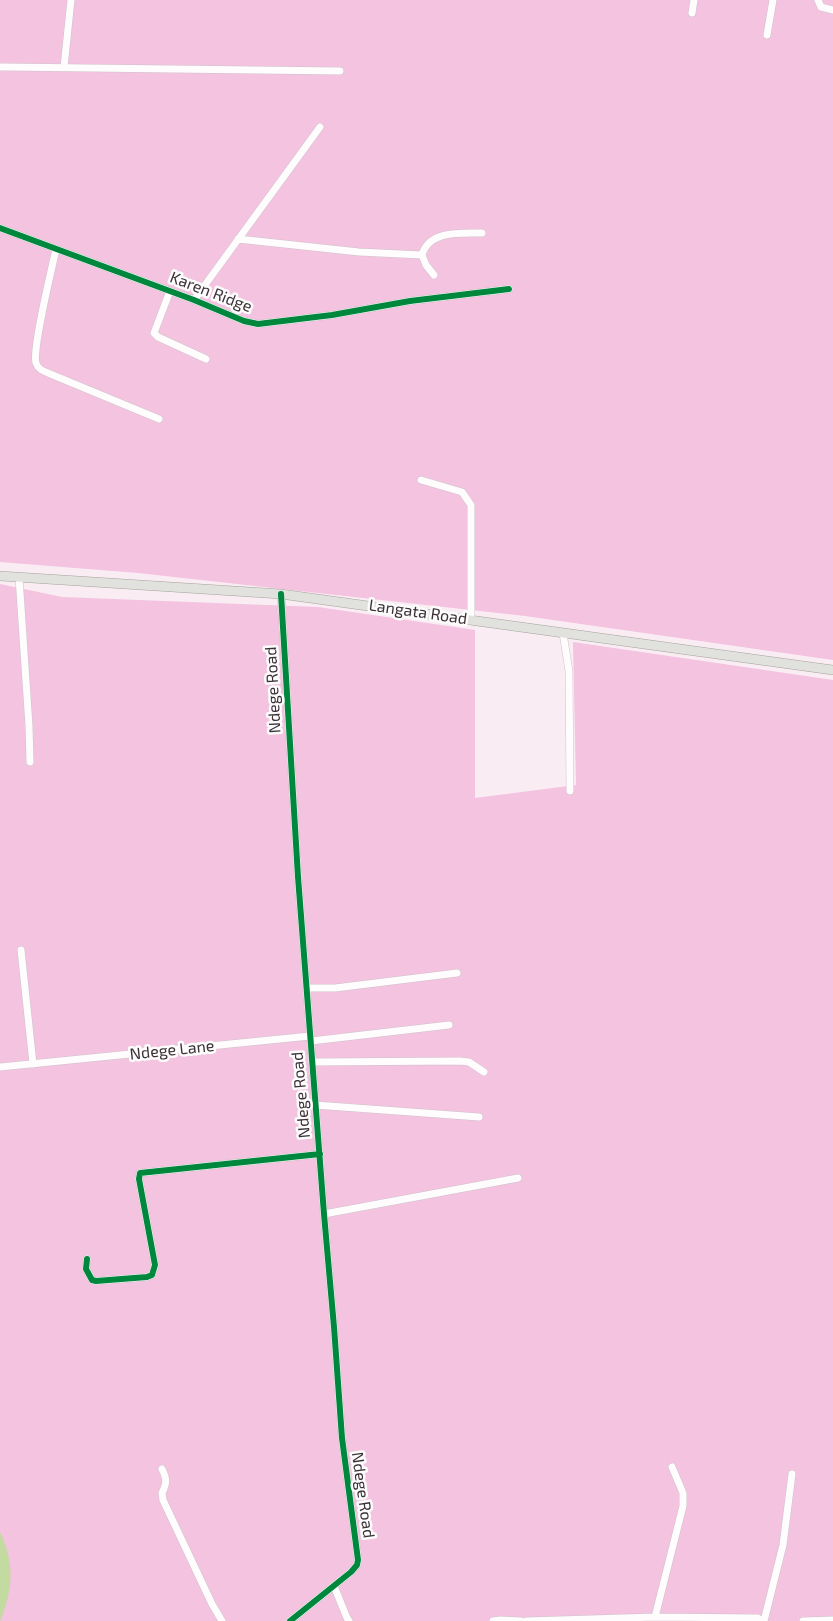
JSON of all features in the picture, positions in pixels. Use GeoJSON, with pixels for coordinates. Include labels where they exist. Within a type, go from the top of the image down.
{"type":"FeatureCollection","features":[{"type":"Feature","properties":{"kind":"main road","name":"Langata Road"},"geometry":{"type":"LineString","coordinates":[[0,576],[281,594],[833,670]]}},
{"type":"Feature","properties":{"kind":"street"},"geometry":{"type":"LineString","coordinates":[[64,67],[71,0]]}},
{"type":"Feature","properties":{"kind":"street"},"geometry":{"type":"LineString","coordinates":[[692,14],[694,0]]}},
{"type":"Feature","properties":{"kind":"street"},"geometry":{"type":"LineString","coordinates":[[767,35],[773,0]]}},
{"type":"Feature","properties":{"kind":"street"},"geometry":{"type":"LineString","coordinates":[[818,0],[820,7],[833,10]]}},
{"type":"Feature","properties":{"kind":"street"},"geometry":{"type":"LineString","coordinates":[[0,67],[144,70],[340,70]]}},
{"type":"Feature","properties":{"kind":"street"},"geometry":{"type":"LineString","coordinates":[[194,300],[320,127]]}},
{"type":"Feature","properties":{"kind":"street","name":"Karen Ridge"},"geometry":{"type":"LineString","coordinates":[[0,228],[194,300],[234,318],[258,324],[332,316],[410,301],[509,289]]}},
{"type":"Feature","properties":{"kind":"street"},"geometry":{"type":"LineString","coordinates":[[434,275],[426,265],[422,255],[424,249],[439,237],[455,233],[482,233]]}},
{"type":"Feature","properties":{"kind":"street"},"geometry":{"type":"LineString","coordinates":[[238,239],[367,252],[422,255]]}},
{"type":"Feature","properties":{"kind":"street"},"geometry":{"type":"LineString","coordinates":[[56,249],[39,337],[36,363],[40,369],[48,373],[160,419]]}},
{"type":"Feature","properties":{"kind":"street"},"geometry":{"type":"LineString","coordinates":[[170,291],[154,333],[158,337],[206,359]]}},
{"type":"Feature","properties":{"kind":"street"},"geometry":{"type":"LineString","coordinates":[[422,480],[462,492],[471,505],[471,620]]}},
{"type":"Feature","properties":{"kind":"street"},"geometry":{"type":"LineString","coordinates":[[19,577],[30,762]]}},
{"type":"Feature","properties":{"kind":"street","name":"Ndege Road"},"geometry":{"type":"LineString","coordinates":[[281,594],[298,877],[315,1106],[342,1438],[358,1555],[357,1565],[350,1572],[290,1621]]}},
{"type":"Feature","properties":{"kind":"street"},"geometry":{"type":"LineString","coordinates":[[563,633],[569,671],[570,791]]}},
{"type":"Feature","properties":{"kind":"street"},"geometry":{"type":"LineString","coordinates":[[21,950],[33,1064]]}},
{"type":"Feature","properties":{"kind":"street"},"geometry":{"type":"LineString","coordinates":[[306,988],[335,988],[457,973]]}},
{"type":"Feature","properties":{"kind":"street","name":"Ndege Lane"},"geometry":{"type":"LineString","coordinates":[[0,1066],[449,1025]]}},
{"type":"Feature","properties":{"kind":"street"},"geometry":{"type":"LineString","coordinates":[[312,1062],[460,1061],[469,1062],[484,1072]]}},
{"type":"Feature","properties":{"kind":"street"},"geometry":{"type":"LineString","coordinates":[[315,1106],[479,1117]]}},
{"type":"Feature","properties":{"kind":"street"},"geometry":{"type":"LineString","coordinates":[[87,1258],[86,1268],[92,1280],[96,1282],[152,1275],[155,1265],[139,1179],[140,1174],[320,1154]]}},
{"type":"Feature","properties":{"kind":"street"},"geometry":{"type":"LineString","coordinates":[[324,1214],[518,1178]]}},
{"type":"Feature","properties":{"kind":"street"},"geometry":{"type":"LineString","coordinates":[[655,1617],[683,1506],[682,1493],[672,1467]]}},
{"type":"Feature","properties":{"kind":"street"},"geometry":{"type":"LineString","coordinates":[[162,1469],[167,1478],[167,1485],[162,1493],[163,1500],[212,1604],[222,1621]]}},
{"type":"Feature","properties":{"kind":"street"},"geometry":{"type":"LineString","coordinates":[[526,1621],[655,1617],[758,1618],[763,1621],[783,1544],[792,1474]]}},
{"type":"Feature","properties":{"kind":"street"},"geometry":{"type":"LineString","coordinates":[[334,1586],[346,1618],[349,1621]]}},
{"type":"Feature","properties":{"kind":"street"},"geometry":{"type":"LineString","coordinates":[[803,1621],[833,1620]]}},
{"type":"Feature","properties":{"kind":"street"},"geometry":{"type":"LineString","coordinates":[[493,1621],[521,1621]]}},
{"type":"Feature","properties":{"kind":"shaded area"},"geometry":{"type":"Polygon","coordinates":[[[0,0],[833,0],[833,660],[525,616],[138,573],[0,562],[0,0]]]}},
{"type":"Feature","properties":{"kind":"shaded area"},"geometry":{"type":"Polygon","coordinates":[[[0,584],[62,597],[318,607],[475,630],[475,798],[576,785],[573,642],[833,680],[833,1621],[0,1621],[0,584]]]}},
{"type":"Feature","properties":{"kind":"shaded area"},"geometry":{"type":"Polygon","coordinates":[[[0,1532],[5,1543],[10,1566],[10,1587],[0,1621],[0,1532]]]}},
{"type":"Feature","properties":{"kind":"cycle path"},"geometry":{"type":"LineString","coordinates":[[0,228],[194,300],[244,321],[258,324],[332,315],[410,301],[509,289]]}},
{"type":"Feature","properties":{"kind":"cycle path"},"geometry":{"type":"LineString","coordinates":[[281,594],[298,877],[324,1214],[342,1438],[358,1560],[357,1565],[351,1572],[290,1621]]}},
{"type":"Feature","properties":{"kind":"cycle path"},"geometry":{"type":"LineString","coordinates":[[87,1259],[86,1269],[92,1280],[96,1281],[152,1275],[155,1265],[139,1179],[140,1173],[320,1154]]}}]}
